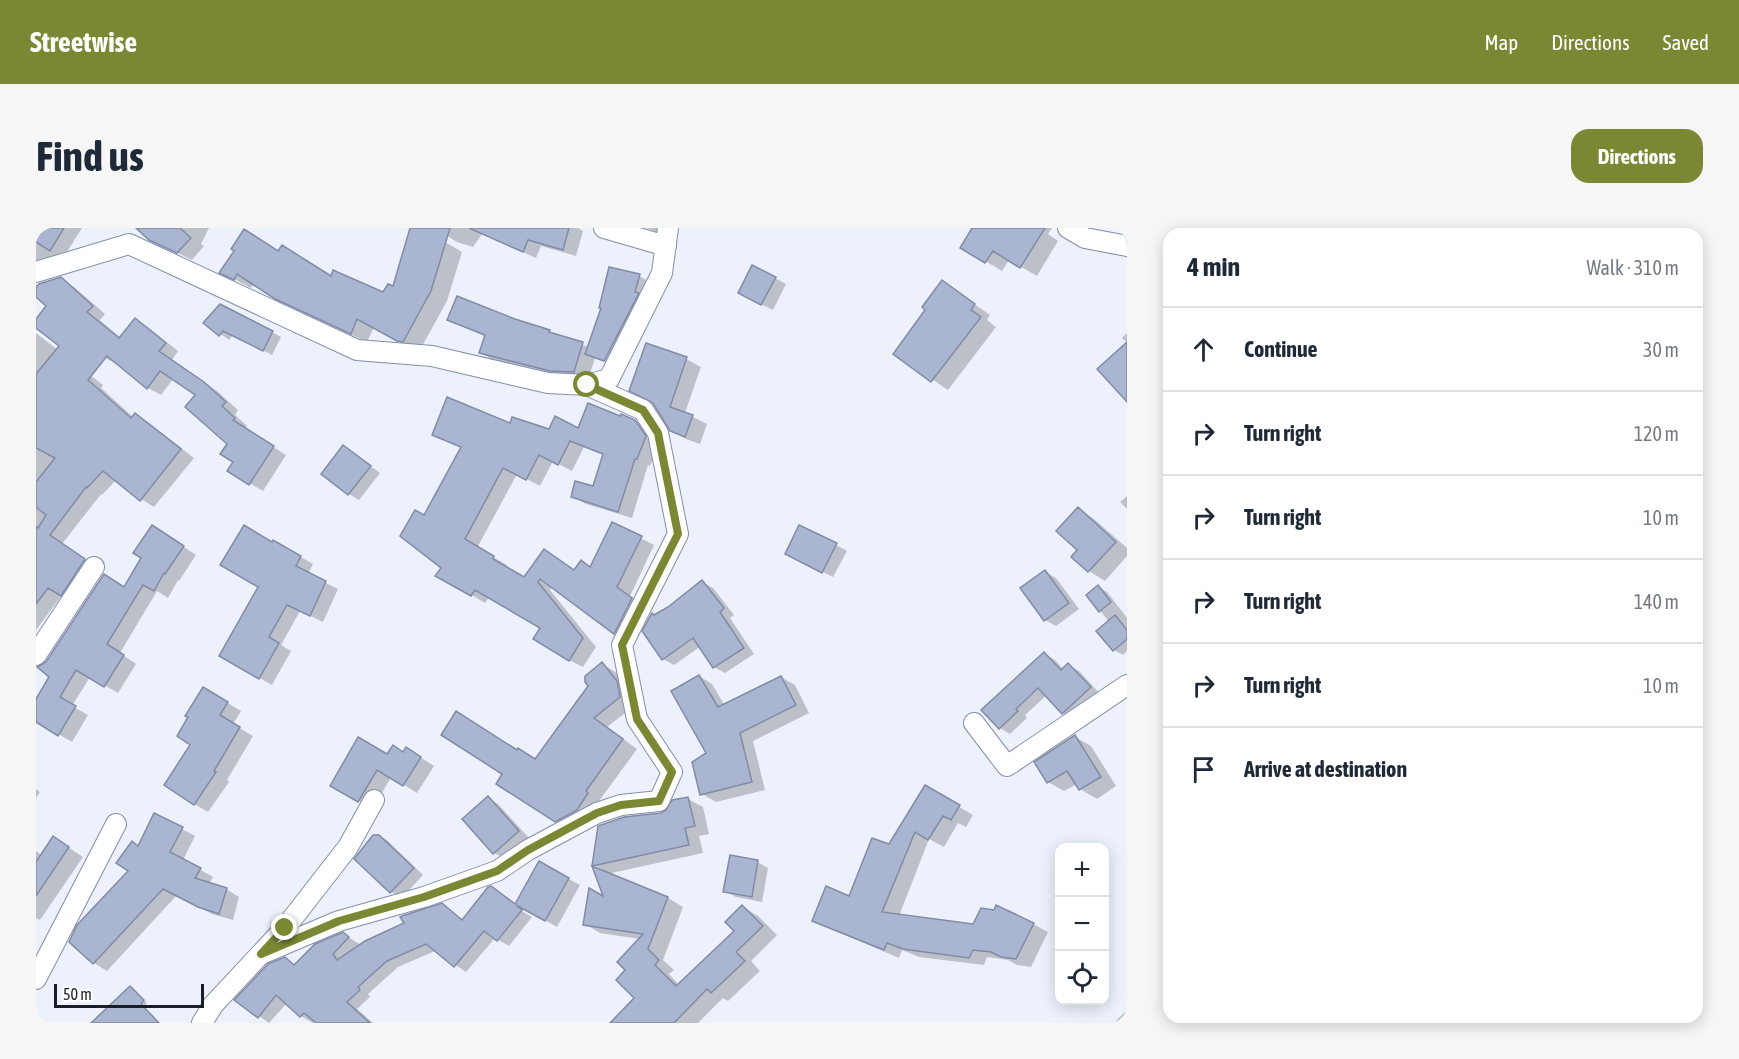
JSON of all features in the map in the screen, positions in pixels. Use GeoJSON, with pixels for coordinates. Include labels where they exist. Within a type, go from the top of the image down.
{"type":"FeatureCollection","features":[{"type":"Feature","properties":{"kind":"street"},"geometry":{"type":"LineString","coordinates":[[36,272],[129,244],[357,350],[432,356],[548,383],[587,385],[609,379],[662,273],[667,237],[604,228]]}},
{"type":"Feature","properties":{"kind":"street"},"geometry":{"type":"LineString","coordinates":[[1068,228],[1085,238],[1127,246]]}},
{"type":"Feature","properties":{"kind":"street"},"geometry":{"type":"LineString","coordinates":[[261,954],[339,921],[424,897],[497,871],[528,850],[597,813],[621,805],[659,801],[672,772],[637,719],[622,645],[678,534],[658,433],[643,410],[587,385]]}},
{"type":"Feature","properties":{"kind":"street"},"geometry":{"type":"LineString","coordinates":[[36,655],[94,567]]}},
{"type":"Feature","properties":{"kind":"street"},"geometry":{"type":"LineString","coordinates":[[974,723],[1007,766],[1127,685]]}},
{"type":"Feature","properties":{"kind":"street"},"geometry":{"type":"LineString","coordinates":[[202,1023],[213,1005],[285,928],[348,848],[374,800]]}},
{"type":"Feature","properties":{"kind":"street"},"geometry":{"type":"LineString","coordinates":[[36,979],[116,824]]}},
{"type":"Feature","properties":{"kind":"building"},"geometry":{"type":"Polygon","coordinates":[[[36,228],[64,228],[50,251],[36,242],[36,228]]]}},
{"type":"Feature","properties":{"kind":"building"},"geometry":{"type":"Polygon","coordinates":[[[136,228],[180,228],[191,238],[177,253],[149,240],[136,228]]]}},
{"type":"Feature","properties":{"kind":"building"},"geometry":{"type":"Polygon","coordinates":[[[410,228],[450,228],[431,291],[403,342],[357,319],[351,334],[275,299],[237,274],[234,280],[219,273],[234,251],[231,249],[244,229],[278,251],[282,245],[331,276],[333,270],[383,292],[388,284],[393,286],[410,228]]]}},
{"type":"Feature","properties":{"kind":"building"},"geometry":{"type":"Polygon","coordinates":[[[469,228],[569,228],[563,250],[528,240],[523,252],[469,228]]]}},
{"type":"Feature","properties":{"kind":"building"},"geometry":{"type":"Polygon","coordinates":[[[972,228],[1045,228],[1020,268],[993,251],[985,263],[960,248],[972,228]]]}},
{"type":"Feature","properties":{"kind":"building"},"geometry":{"type":"Polygon","coordinates":[[[752,265],[776,277],[761,305],[738,293],[752,265]]]}},
{"type":"Feature","properties":{"kind":"building"},"geometry":{"type":"Polygon","coordinates":[[[609,267],[640,274],[635,292],[639,293],[604,361],[585,354],[601,308],[599,308],[609,267]]]}},
{"type":"Feature","properties":{"kind":"building"},"geometry":{"type":"Polygon","coordinates":[[[61,277],[93,306],[87,312],[119,338],[135,318],[166,343],[159,351],[204,382],[226,402],[222,406],[235,418],[233,420],[274,446],[249,485],[227,471],[233,462],[220,454],[227,444],[185,407],[195,395],[160,371],[147,389],[107,356],[88,380],[131,418],[135,413],[181,449],[140,501],[103,471],[86,487],[50,535],[85,559],[61,596],[48,588],[36,604],[36,526],[38,528],[46,515],[36,507],[36,482],[55,458],[36,448],[36,374],[59,346],[36,328],[36,319],[46,306],[36,297],[36,287],[61,277]]]}},
{"type":"Feature","properties":{"kind":"building"},"geometry":{"type":"Polygon","coordinates":[[[942,280],[975,304],[971,310],[981,317],[931,382],[893,354],[925,310],[922,307],[942,280]]]}},
{"type":"Feature","properties":{"kind":"building"},"geometry":{"type":"Polygon","coordinates":[[[457,296],[550,330],[549,332],[583,342],[574,372],[550,371],[479,353],[485,335],[447,320],[457,296]]]}},
{"type":"Feature","properties":{"kind":"building"},"geometry":{"type":"Polygon","coordinates":[[[220,304],[273,331],[263,351],[223,331],[219,336],[203,323],[220,304]]]}},
{"type":"Feature","properties":{"kind":"building"},"geometry":{"type":"Polygon","coordinates":[[[1127,342],[1127,402],[1097,369],[1127,342]]]}},
{"type":"Feature","properties":{"kind":"building"},"geometry":{"type":"Polygon","coordinates":[[[646,343],[687,357],[670,407],[693,415],[685,437],[670,431],[653,403],[629,391],[646,343]]]}},
{"type":"Feature","properties":{"kind":"building"},"geometry":{"type":"Polygon","coordinates":[[[447,397],[510,423],[512,417],[549,429],[555,416],[578,428],[588,403],[635,420],[646,436],[637,459],[635,459],[618,512],[571,497],[575,481],[593,486],[603,454],[570,441],[558,465],[539,455],[526,480],[503,468],[465,539],[524,577],[544,549],[574,570],[581,560],[590,567],[612,522],[642,536],[617,587],[632,598],[614,634],[540,579],[538,582],[583,638],[569,661],[533,639],[540,628],[475,590],[471,596],[435,576],[441,568],[400,536],[415,510],[424,515],[461,447],[432,435],[447,397]]]}},
{"type":"Feature","properties":{"kind":"building"},"geometry":{"type":"Polygon","coordinates":[[[343,445],[371,466],[348,495],[321,474],[343,445]]]}},
{"type":"Feature","properties":{"kind":"building"},"geometry":{"type":"Polygon","coordinates":[[[1078,507],[1116,542],[1088,572],[1071,557],[1077,550],[1056,531],[1078,507]]]}},
{"type":"Feature","properties":{"kind":"building"},"geometry":{"type":"Polygon","coordinates":[[[152,525],[184,546],[154,591],[143,585],[107,644],[124,655],[104,687],[76,670],[60,697],[76,706],[58,736],[36,722],[36,699],[49,677],[37,667],[46,662],[104,574],[124,587],[141,558],[133,553],[152,525]]]}},
{"type":"Feature","properties":{"kind":"building"},"geometry":{"type":"Polygon","coordinates":[[[244,525],[301,556],[296,566],[326,581],[310,616],[287,605],[269,637],[279,643],[259,679],[219,656],[258,587],[220,565],[244,525]]]}},
{"type":"Feature","properties":{"kind":"building"},"geometry":{"type":"Polygon","coordinates":[[[799,525],[837,543],[822,573],[785,554],[799,525]]]}},
{"type":"Feature","properties":{"kind":"building"},"geometry":{"type":"Polygon","coordinates":[[[1045,570],[1069,603],[1044,621],[1020,588],[1045,570]]]}},
{"type":"Feature","properties":{"kind":"building"},"geometry":{"type":"Polygon","coordinates":[[[702,580],[724,608],[720,612],[744,648],[713,668],[693,638],[662,660],[642,631],[652,613],[654,615],[668,607],[702,580]]]}},
{"type":"Feature","properties":{"kind":"building"},"geometry":{"type":"Polygon","coordinates":[[[1098,585],[1111,602],[1099,612],[1086,595],[1098,585]]]}},
{"type":"Feature","properties":{"kind":"building"},"geometry":{"type":"Polygon","coordinates":[[[1115,615],[1127,630],[1127,639],[1113,651],[1096,631],[1115,615]]]}},
{"type":"Feature","properties":{"kind":"building"},"geometry":{"type":"Polygon","coordinates":[[[1044,652],[1061,670],[1068,663],[1091,687],[1062,714],[1038,688],[999,729],[981,710],[1044,652]]]}},
{"type":"Feature","properties":{"kind":"building"},"geometry":{"type":"Polygon","coordinates":[[[602,662],[617,681],[620,697],[594,718],[623,739],[586,791],[588,793],[577,810],[555,822],[496,784],[502,774],[441,735],[456,711],[535,759],[588,686],[585,676],[602,662]]]}},
{"type":"Feature","properties":{"kind":"building"},"geometry":{"type":"Polygon","coordinates":[[[699,675],[718,707],[781,676],[796,705],[740,733],[752,782],[700,795],[692,762],[706,753],[671,691],[699,675]]]}},
{"type":"Feature","properties":{"kind":"building"},"geometry":{"type":"Polygon","coordinates":[[[203,687],[228,702],[220,715],[240,727],[214,771],[216,772],[194,805],[164,785],[190,745],[177,736],[188,717],[185,716],[203,687]]]}},
{"type":"Feature","properties":{"kind":"building"},"geometry":{"type":"Polygon","coordinates":[[[1075,735],[1101,777],[1079,790],[1067,771],[1047,783],[1034,762],[1075,735]]]}},
{"type":"Feature","properties":{"kind":"building"},"geometry":{"type":"Polygon","coordinates":[[[358,737],[387,754],[393,745],[403,752],[406,747],[421,757],[403,786],[377,770],[358,802],[330,786],[358,737]]]}},
{"type":"Feature","properties":{"kind":"building"},"geometry":{"type":"Polygon","coordinates":[[[925,785],[960,805],[951,820],[943,816],[928,840],[915,832],[882,912],[973,924],[981,908],[994,910],[996,905],[1034,923],[1016,959],[973,950],[969,958],[903,949],[887,943],[884,950],[812,921],[826,886],[849,896],[872,838],[889,844],[925,785]]]}},
{"type":"Feature","properties":{"kind":"building"},"geometry":{"type":"Polygon","coordinates":[[[488,796],[519,831],[493,854],[462,819],[488,796]]]}},
{"type":"Feature","properties":{"kind":"building"},"geometry":{"type":"Polygon","coordinates":[[[688,797],[695,826],[685,828],[689,845],[592,866],[598,826],[624,817],[661,813],[666,810],[672,800],[688,797]]]}},
{"type":"Feature","properties":{"kind":"building"},"geometry":{"type":"Polygon","coordinates":[[[154,813],[183,827],[170,852],[201,868],[195,878],[227,888],[219,914],[198,907],[163,889],[93,964],[69,942],[77,925],[128,871],[116,863],[132,841],[138,846],[154,813]]]}},
{"type":"Feature","properties":{"kind":"building"},"geometry":{"type":"Polygon","coordinates":[[[373,835],[379,835],[414,868],[390,893],[354,859],[373,835]]]}},
{"type":"Feature","properties":{"kind":"building"},"geometry":{"type":"Polygon","coordinates":[[[53,836],[69,847],[36,896],[36,862],[53,836]]]}},
{"type":"Feature","properties":{"kind":"building"},"geometry":{"type":"Polygon","coordinates":[[[730,855],[758,860],[752,897],[723,892],[730,855]]]}},
{"type":"Feature","properties":{"kind":"building"},"geometry":{"type":"Polygon","coordinates":[[[539,861],[569,878],[545,921],[516,905],[522,910],[497,941],[484,931],[454,967],[426,944],[387,961],[358,987],[360,990],[347,1002],[370,1023],[316,1023],[304,1013],[300,1017],[276,995],[258,1018],[234,1000],[268,964],[285,957],[294,965],[315,944],[343,932],[349,937],[333,954],[337,960],[365,941],[404,923],[400,917],[442,903],[462,920],[491,886],[515,904],[539,861]]]}},
{"type":"Feature","properties":{"kind":"building"},"geometry":{"type":"Polygon","coordinates":[[[592,866],[668,897],[648,949],[659,960],[655,965],[676,986],[734,931],[725,922],[742,905],[763,926],[736,952],[745,961],[711,993],[707,989],[674,1023],[610,1023],[634,998],[616,980],[625,970],[617,962],[643,934],[583,925],[589,888],[603,896],[592,866]]]}},
{"type":"Feature","properties":{"kind":"building"},"geometry":{"type":"Polygon","coordinates":[[[130,986],[144,1000],[141,1004],[159,1023],[91,1023],[130,986]]]}},
{"type":"Feature","properties":{"kind":"route"},"geometry":{"type":"LineString","coordinates":[[285,928],[261,954],[339,921],[424,897],[497,871],[528,850],[597,813],[621,805],[659,801],[672,772],[637,719],[622,645],[678,534],[658,433],[643,410],[587,385]]}}]}
